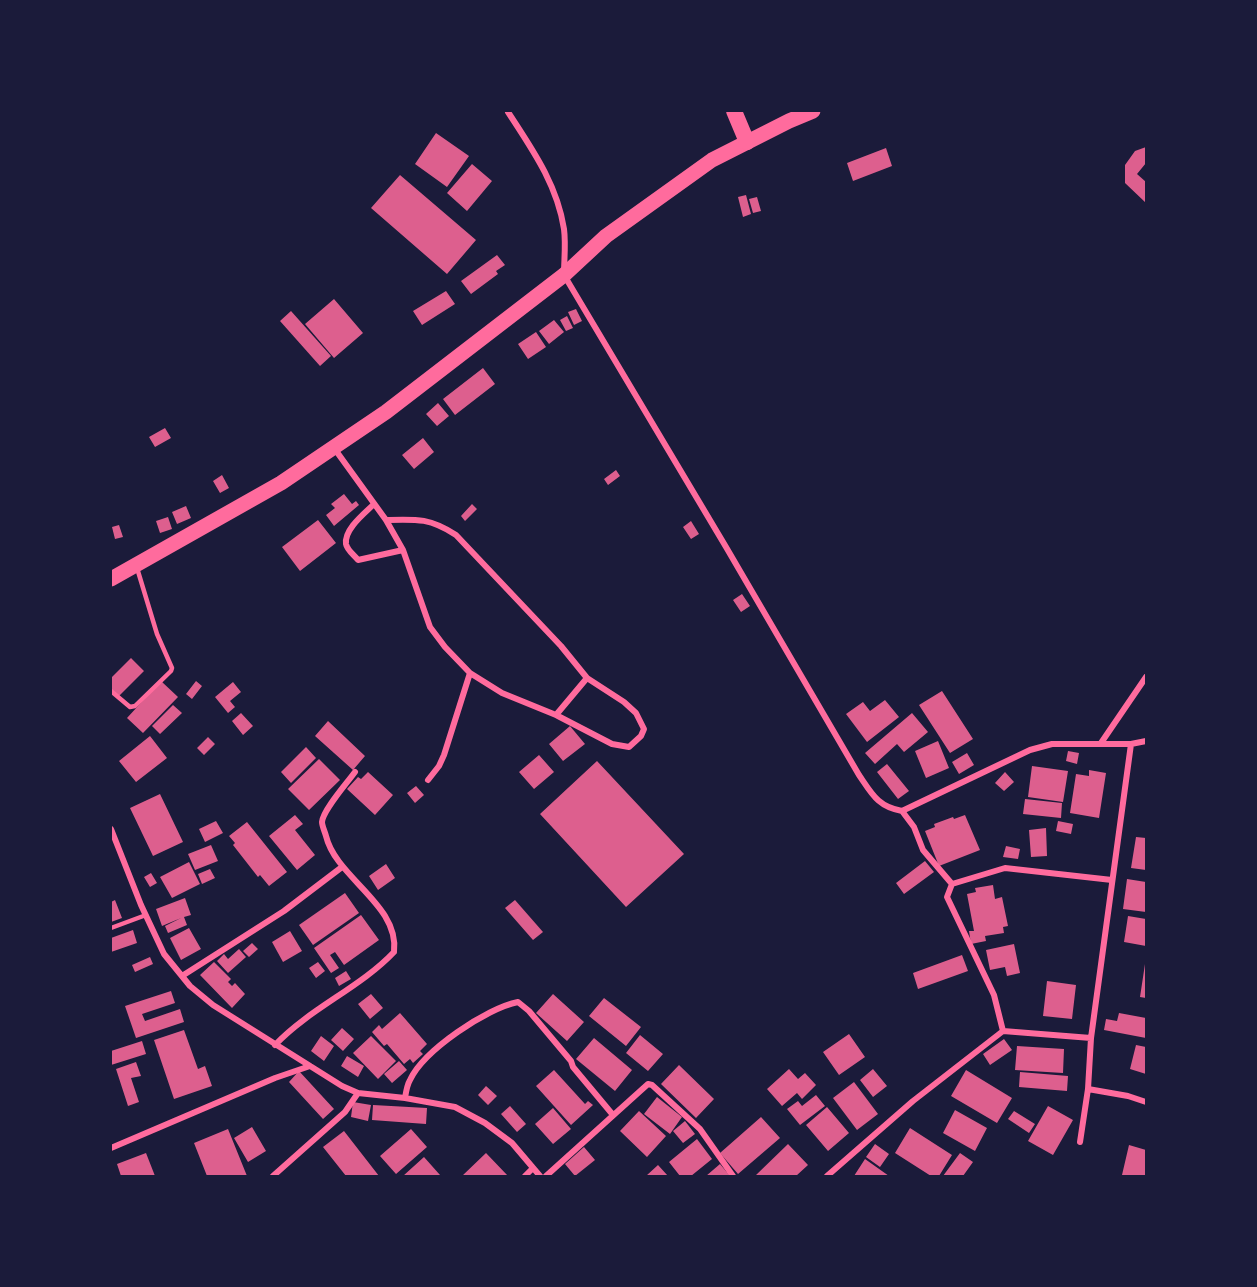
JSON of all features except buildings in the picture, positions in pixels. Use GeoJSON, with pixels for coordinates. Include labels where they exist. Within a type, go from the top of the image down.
{"type":"FeatureCollection","features":[{"type":"Feature","properties":{"kind":"highway"},"geometry":{"type":"LineString","coordinates":[[734,111],[747,142]]}},
{"type":"Feature","properties":{"kind":"highway"},"geometry":{"type":"LineString","coordinates":[[111,579],[280,483],[386,412],[564,275],[606,236],[712,160],[813,111]]}},
{"type":"Feature","properties":{"kind":"street"},"geometry":{"type":"LineString","coordinates":[[508,112],[547,173],[559,203],[564,231],[564,275],[874,798],[888,809],[902,811],[1030,750],[1052,744],[1131,744],[1146,741]]}},
{"type":"Feature","properties":{"kind":"street"},"geometry":{"type":"LineString","coordinates":[[334,447],[386,520],[403,550],[430,627],[445,647],[470,673],[502,693],[556,715],[612,744],[629,747],[641,736],[644,729],[636,713],[624,702],[587,678],[561,646],[456,535],[439,524],[418,519],[386,520]]}},
{"type":"Feature","properties":{"kind":"street"},"geometry":{"type":"LineString","coordinates":[[374,504],[352,527],[346,540],[346,546],[358,560],[403,550]]}},
{"type":"Feature","properties":{"kind":"street"},"geometry":{"type":"LineString","coordinates":[[428,780],[444,755],[470,673]]}},
{"type":"Feature","properties":{"kind":"street"},"geometry":{"type":"LineString","coordinates":[[1101,743],[1146,677]]}},
{"type":"Feature","properties":{"kind":"street"},"geometry":{"type":"LineString","coordinates":[[556,715],[587,678]]}},
{"type":"Feature","properties":{"kind":"street"},"geometry":{"type":"LineString","coordinates":[[1080,1142],[1088,1089],[1091,1038],[1131,744]]}},
{"type":"Feature","properties":{"kind":"street"},"geometry":{"type":"LineString","coordinates":[[275,1045],[291,1028],[343,992],[394,952],[395,941],[386,920],[373,900],[342,867],[328,847],[322,822],[327,811],[355,772]]}},
{"type":"Feature","properties":{"kind":"street"},"geometry":{"type":"LineString","coordinates":[[902,811],[914,827],[923,850],[952,884]]}},
{"type":"Feature","properties":{"kind":"street"},"geometry":{"type":"LineString","coordinates":[[111,829],[164,954],[190,986],[213,1005],[342,1086],[358,1093],[455,1107],[485,1123],[512,1143],[540,1176]]}},
{"type":"Feature","properties":{"kind":"street"},"geometry":{"type":"LineString","coordinates":[[182,976],[284,911],[342,867]]}},
{"type":"Feature","properties":{"kind":"street"},"geometry":{"type":"LineString","coordinates":[[952,884],[1005,868],[1112,880]]}},
{"type":"Feature","properties":{"kind":"street"},"geometry":{"type":"LineString","coordinates":[[952,884],[947,897],[994,995],[1004,1031]]}},
{"type":"Feature","properties":{"kind":"street"},"geometry":{"type":"LineString","coordinates":[[405,1098],[415,1072],[447,1039],[503,1005],[518,1002],[529,1011],[613,1115]]}},
{"type":"Feature","properties":{"kind":"street"},"geometry":{"type":"LineString","coordinates":[[827,1176],[913,1101],[1004,1031],[1091,1038]]}},
{"type":"Feature","properties":{"kind":"street"},"geometry":{"type":"LineString","coordinates":[[111,1148],[275,1078],[310,1066]]}},
{"type":"Feature","properties":{"kind":"street"},"geometry":{"type":"LineString","coordinates":[[546,1176],[648,1084],[652,1085],[700,1129],[733,1176]]}},
{"type":"Feature","properties":{"kind":"street"},"geometry":{"type":"LineString","coordinates":[[1088,1089],[1128,1096],[1146,1102]]}},
{"type":"Feature","properties":{"kind":"street"},"geometry":{"type":"LineString","coordinates":[[273,1176],[345,1112],[358,1093]]}},
{"type":"Feature","properties":{"kind":"street"},"geometry":{"type":"LineString","coordinates":[[525,1176],[533,1168]]}},
{"type":"Feature","properties":{"kind":"lane"},"geometry":{"type":"LineString","coordinates":[[111,691],[124,704],[130,707],[135,706],[172,668],[158,634],[136,565]]}},
{"type":"Feature","properties":{"kind":"lane"},"geometry":{"type":"LineString","coordinates":[[111,928],[146,915]]}}]}
